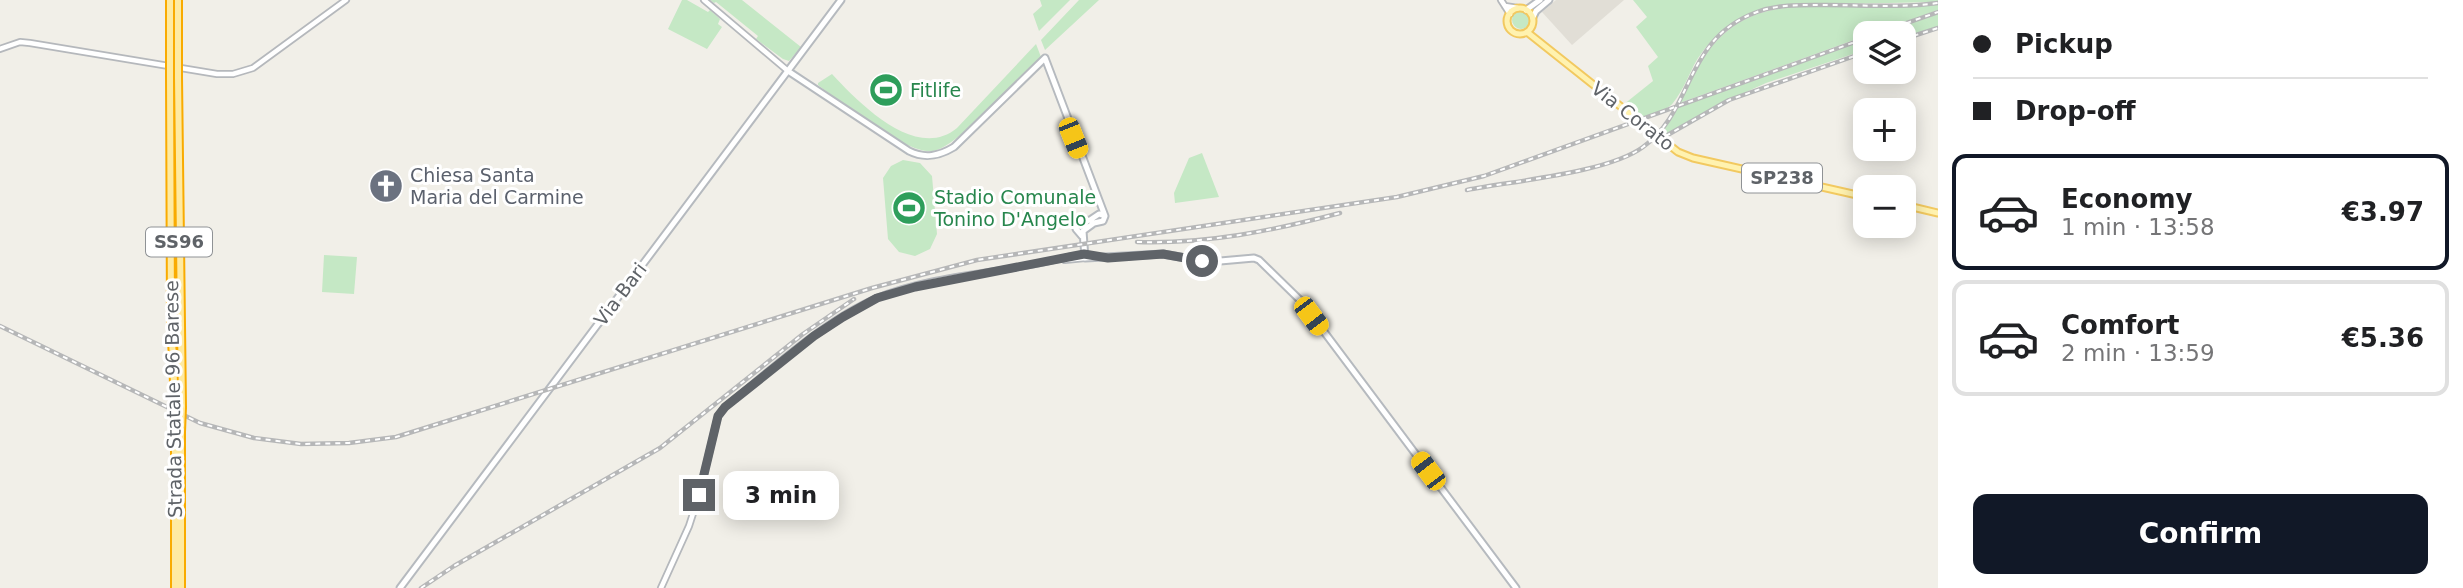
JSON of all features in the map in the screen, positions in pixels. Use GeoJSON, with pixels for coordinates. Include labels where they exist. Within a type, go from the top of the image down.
{"type":"FeatureCollection","features":[{"type":"Feature","properties":{"kind":"highway","name":"Strada Statale 96 Barese"},"geometry":{"type":"LineString","coordinates":[[170,0],[174,49],[178,588]]}},
{"type":"Feature","properties":{"kind":"highway","name":"Strada Statale 96 Barese"},"geometry":{"type":"LineString","coordinates":[[174,49],[178,0]]}},
{"type":"Feature","properties":{"kind":"main road","name":"Via Bari"},"geometry":{"type":"LineString","coordinates":[[400,588],[841,0]]}},
{"type":"Feature","properties":{"kind":"main road"},"geometry":{"type":"LineString","coordinates":[[1527,10],[1540,0]]}},
{"type":"Feature","properties":{"kind":"main road"},"geometry":{"type":"LineString","coordinates":[[1535,38],[1533,20],[1527,10],[1518,8],[1510,14],[1510,28],[1517,33],[1527,32],[1533,20],[1536,11],[1549,0]]}},
{"type":"Feature","properties":{"kind":"main road","name":"Via Corato"},"geometry":{"type":"LineString","coordinates":[[1527,32],[1678,152],[1693,158],[1853,194]]}},
{"type":"Feature","properties":{"kind":"main road"},"geometry":{"type":"LineString","coordinates":[[788,71],[909,151],[929,156],[941,154],[954,147],[1045,58],[1098,203],[1099,217],[1082,229],[1084,253]]}},
{"type":"Feature","properties":{"kind":"main road"},"geometry":{"type":"LineString","coordinates":[[1916,208],[1938,213]]}},
{"type":"Feature","properties":{"kind":"main road"},"geometry":{"type":"LineString","coordinates":[[1084,253],[1108,258],[1163,254],[1209,262],[1254,258],[1263,263],[1301,301],[1516,588]]}},
{"type":"Feature","properties":{"kind":"main road"},"geometry":{"type":"LineString","coordinates":[[1084,253],[1108,258]]}},
{"type":"Feature","properties":{"kind":"street"},"geometry":{"type":"LineString","coordinates":[[0,49],[20,42],[217,74],[245,72],[267,59],[346,0]]}},
{"type":"Feature","properties":{"kind":"street"},"geometry":{"type":"LineString","coordinates":[[704,0],[788,71]]}},
{"type":"Feature","properties":{"kind":"street"},"geometry":{"type":"LineString","coordinates":[[1500,0],[1510,14]]}},
{"type":"Feature","properties":{"kind":"street"},"geometry":{"type":"LineString","coordinates":[[1504,6],[1518,8]]}},
{"type":"Feature","properties":{"kind":"street"},"geometry":{"type":"LineString","coordinates":[[661,588],[689,526],[718,416],[725,407],[814,336],[877,298],[915,287],[1084,253]]}},
{"type":"Feature","properties":{"kind":"shaded area"},"geometry":{"type":"Polygon","coordinates":[[[1556,0],[1624,0],[1572,45],[1542,12],[1556,0]]]}},
{"type":"Feature","properties":{"kind":"green space"},"geometry":{"type":"Polygon","coordinates":[[[682,0],[708,12],[710,10],[720,19],[718,24],[722,27],[707,49],[668,29],[682,0]]]}},
{"type":"Feature","properties":{"kind":"green space"},"geometry":{"type":"Polygon","coordinates":[[[710,0],[742,0],[801,47],[789,61],[783,59],[756,39],[758,36],[716,2],[710,0]]]}},
{"type":"Feature","properties":{"kind":"green space"},"geometry":{"type":"Polygon","coordinates":[[[1040,0],[1070,0],[1039,31],[1033,14],[1042,6],[1040,0]]]}},
{"type":"Feature","properties":{"kind":"green space"},"geometry":{"type":"Polygon","coordinates":[[[1079,0],[1099,0],[1045,50],[1041,40],[1079,0]]]}},
{"type":"Feature","properties":{"kind":"green space"},"geometry":{"type":"Polygon","coordinates":[[[1633,0],[1938,2],[1791,5],[1747,16],[1712,40],[1670,106],[1639,118],[1623,105],[1653,81],[1648,66],[1658,57],[1636,27],[1647,17],[1633,0]]]}},
{"type":"Feature","properties":{"kind":"green space"},"geometry":{"type":"Polygon","coordinates":[[[1938,5],[1938,10],[1907,21],[1853,21],[1853,40],[1677,104],[1709,50],[1735,25],[1771,10],[1794,7],[1938,5]]]}},
{"type":"Feature","properties":{"kind":"green space"},"geometry":{"type":"Polygon","coordinates":[[[1521,11],[1527,14],[1530,20],[1527,26],[1521,29],[1515,26],[1512,20],[1515,14],[1521,11]]]}},
{"type":"Feature","properties":{"kind":"green space"},"geometry":{"type":"Polygon","coordinates":[[[1938,13],[1938,26],[1916,34],[1915,21],[1938,13]]]}},
{"type":"Feature","properties":{"kind":"green space"},"geometry":{"type":"Polygon","coordinates":[[[1853,43],[1853,54],[1766,83],[1715,106],[1663,137],[1659,134],[1676,107],[1853,43]]]}},
{"type":"Feature","properties":{"kind":"green space"},"geometry":{"type":"Polygon","coordinates":[[[1036,44],[1041,57],[972,125],[944,147],[933,151],[907,145],[891,136],[818,85],[832,74],[889,125],[907,134],[924,138],[941,137],[957,128],[1036,44]]]}},
{"type":"Feature","properties":{"kind":"green space"},"geometry":{"type":"Polygon","coordinates":[[[1202,153],[1219,197],[1175,203],[1174,193],[1189,158],[1202,153]]]}},
{"type":"Feature","properties":{"kind":"green space","name":"Stadio Comunale Tonino D'Angelo"},"geometry":{"type":"Polygon","coordinates":[[[903,160],[920,163],[932,176],[937,234],[930,249],[915,256],[899,252],[888,239],[883,178],[891,166],[903,160]]]}},
{"type":"Feature","properties":{"kind":"green space"},"geometry":{"type":"Polygon","coordinates":[[[324,255],[357,257],[354,294],[322,292],[324,255]]]}},
{"type":"Feature","properties":{"kind":"railway"},"geometry":{"type":"LineString","coordinates":[[1467,190],[1584,170],[1627,156],[1643,147],[1660,132],[1715,39],[1733,24],[1757,12],[1791,6],[1896,6],[1938,3]]}},
{"type":"Feature","properties":{"kind":"railway"},"geometry":{"type":"LineString","coordinates":[[1912,21],[1938,12]]}},
{"type":"Feature","properties":{"kind":"railway"},"geometry":{"type":"LineString","coordinates":[[1916,35],[1938,28]]}},
{"type":"Feature","properties":{"kind":"railway"},"geometry":{"type":"LineString","coordinates":[[0,326],[200,423],[254,438],[301,444],[349,443],[396,437],[872,288],[977,260],[1397,197],[1484,176],[1853,43]]}},
{"type":"Feature","properties":{"kind":"railway"},"geometry":{"type":"LineString","coordinates":[[1657,141],[1729,100],[1853,57]]}},
{"type":"Feature","properties":{"kind":"railway"},"geometry":{"type":"LineString","coordinates":[[1137,242],[1189,241],[1239,235],[1340,213]]}},
{"type":"Feature","properties":{"kind":"railway"},"geometry":{"type":"LineString","coordinates":[[421,588],[454,566],[660,448],[803,334],[854,299]]}},
{"type":"Feature","properties":{"kind":"place","name":"Fitlife"},"geometry":{"type":"Point","coordinates":[886,90]}},
{"type":"Feature","properties":{"kind":"place","name":"Chiesa Santa Maria del Carmine"},"geometry":{"type":"Point","coordinates":[386,186]}},
{"type":"Feature","properties":{"kind":"place","name":"Stadio Comunale Tonino D'Angelo"},"geometry":{"type":"Point","coordinates":[909,208]}},
{"type":"Feature","properties":{"kind":"route"},"geometry":{"type":"LineString","coordinates":[[699,495],[718,416],[725,407],[814,336],[877,298],[915,287],[1084,254],[1108,258],[1163,254],[1202,261]]}}]}
